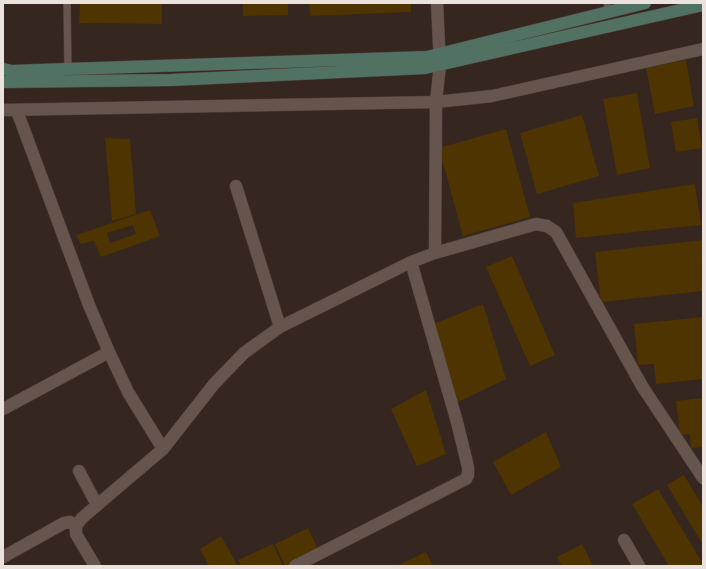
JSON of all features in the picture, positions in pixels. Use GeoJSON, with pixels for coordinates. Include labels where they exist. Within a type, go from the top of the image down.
{"type":"FeatureCollection","features":[{"type":"Feature","properties":{"kind":"street"},"geometry":{"type":"LineString","coordinates":[[435,253],[436,102],[439,60],[437,3]]}},
{"type":"Feature","properties":{"kind":"street"},"geometry":{"type":"LineString","coordinates":[[3,82],[179,80],[425,68],[439,60],[608,7],[645,3]]}},
{"type":"Feature","properties":{"kind":"street"},"geometry":{"type":"LineString","coordinates":[[3,69],[12,71],[427,57],[439,60],[703,5]]}},
{"type":"Feature","properties":{"kind":"street"},"geometry":{"type":"LineString","coordinates":[[3,110],[17,111],[436,102],[492,96],[703,49]]}},
{"type":"Feature","properties":{"kind":"street"},"geometry":{"type":"LineString","coordinates":[[17,111],[89,305],[109,352],[128,392],[163,449]]}},
{"type":"Feature","properties":{"kind":"street"},"geometry":{"type":"LineString","coordinates":[[236,186],[280,327]]}},
{"type":"Feature","properties":{"kind":"street"},"geometry":{"type":"LineString","coordinates":[[95,566],[76,534],[76,526],[82,518],[163,449],[214,384],[244,353],[280,327],[411,262],[435,253],[536,224],[547,226],[556,232],[642,386],[703,478]]}},
{"type":"Feature","properties":{"kind":"street"},"geometry":{"type":"LineString","coordinates":[[295,566],[466,480],[468,475],[468,467],[457,422],[411,262]]}},
{"type":"Feature","properties":{"kind":"street"},"geometry":{"type":"LineString","coordinates":[[3,409],[109,352]]}},
{"type":"Feature","properties":{"kind":"street"},"geometry":{"type":"LineString","coordinates":[[79,471],[97,506]]}},
{"type":"Feature","properties":{"kind":"street"},"geometry":{"type":"LineString","coordinates":[[3,557],[64,524],[70,522],[76,526]]}},
{"type":"Feature","properties":{"kind":"street"},"geometry":{"type":"LineString","coordinates":[[624,540],[639,566]]}},
{"type":"Feature","properties":{"kind":"lane"},"geometry":{"type":"LineString","coordinates":[[67,3],[68,69]]}},
{"type":"Feature","properties":{"kind":"building"},"geometry":{"type":"Polygon","coordinates":[[[80,3],[162,3],[162,24],[79,23],[80,3]]]}},
{"type":"Feature","properties":{"kind":"building"},"geometry":{"type":"Polygon","coordinates":[[[243,3],[288,3],[288,15],[243,16],[243,3]]]}},
{"type":"Feature","properties":{"kind":"building"},"geometry":{"type":"Polygon","coordinates":[[[309,3],[411,3],[411,12],[310,16],[309,3]]]}},
{"type":"Feature","properties":{"kind":"building"},"geometry":{"type":"Polygon","coordinates":[[[686,60],[694,106],[655,114],[646,67],[686,60]]]}},
{"type":"Feature","properties":{"kind":"building"},"geometry":{"type":"Polygon","coordinates":[[[637,93],[650,168],[617,175],[603,99],[637,93]]]}},
{"type":"Feature","properties":{"kind":"building"},"geometry":{"type":"Polygon","coordinates":[[[582,115],[599,176],[537,194],[520,133],[582,115]]]}},
{"type":"Feature","properties":{"kind":"building"},"geometry":{"type":"Polygon","coordinates":[[[697,118],[702,148],[676,152],[671,122],[697,118]]]}},
{"type":"Feature","properties":{"kind":"building"},"geometry":{"type":"Polygon","coordinates":[[[506,129],[530,217],[463,236],[439,148],[506,129]]]}},
{"type":"Feature","properties":{"kind":"building"},"geometry":{"type":"Polygon","coordinates":[[[105,138],[130,139],[136,214],[112,221],[105,138]]]}},
{"type":"Feature","properties":{"kind":"building"},"geometry":{"type":"Polygon","coordinates":[[[695,184],[701,225],[576,238],[573,203],[695,184]]]}},
{"type":"Feature","properties":{"kind":"building"},"geometry":{"type":"Polygon","coordinates":[[[150,210],[160,236],[101,257],[94,241],[81,244],[76,235],[150,210]],[[133,225],[107,233],[110,243],[136,234],[133,225]]]}},
{"type":"Feature","properties":{"kind":"building"},"geometry":{"type":"Polygon","coordinates":[[[703,240],[703,291],[601,302],[595,252],[703,240]]]}},
{"type":"Feature","properties":{"kind":"building"},"geometry":{"type":"Polygon","coordinates":[[[512,256],[555,355],[530,366],[486,267],[512,256]]]}},
{"type":"Feature","properties":{"kind":"building"},"geometry":{"type":"Polygon","coordinates":[[[483,304],[506,379],[456,403],[434,324],[483,304]]]}},
{"type":"Feature","properties":{"kind":"building"},"geometry":{"type":"Polygon","coordinates":[[[703,317],[703,379],[656,384],[654,364],[638,365],[634,324],[703,317]]]}},
{"type":"Feature","properties":{"kind":"building"},"geometry":{"type":"Polygon","coordinates":[[[426,390],[446,454],[417,466],[391,409],[426,390]]]}},
{"type":"Feature","properties":{"kind":"building"},"geometry":{"type":"Polygon","coordinates":[[[703,398],[703,447],[691,448],[690,434],[680,435],[676,401],[703,398]]]}},
{"type":"Feature","properties":{"kind":"building"},"geometry":{"type":"Polygon","coordinates":[[[546,432],[561,467],[511,495],[493,462],[546,432]]]}},
{"type":"Feature","properties":{"kind":"building"},"geometry":{"type":"Polygon","coordinates":[[[684,475],[703,507],[703,545],[667,485],[684,475]]]}},
{"type":"Feature","properties":{"kind":"building"},"geometry":{"type":"Polygon","coordinates":[[[658,489],[703,564],[702,566],[669,566],[632,504],[658,489]]]}},
{"type":"Feature","properties":{"kind":"building"},"geometry":{"type":"Polygon","coordinates":[[[308,528],[319,551],[285,566],[275,544],[308,528]]]}},
{"type":"Feature","properties":{"kind":"building"},"geometry":{"type":"Polygon","coordinates":[[[221,536],[238,566],[209,566],[200,549],[221,536]]]}},
{"type":"Feature","properties":{"kind":"building"},"geometry":{"type":"Polygon","coordinates":[[[273,544],[283,566],[241,566],[238,560],[273,544]]]}},
{"type":"Feature","properties":{"kind":"building"},"geometry":{"type":"Polygon","coordinates":[[[582,544],[593,566],[562,566],[557,557],[582,544]]]}},
{"type":"Feature","properties":{"kind":"building"},"geometry":{"type":"Polygon","coordinates":[[[426,552],[433,566],[397,566],[426,552]]]}}]}
